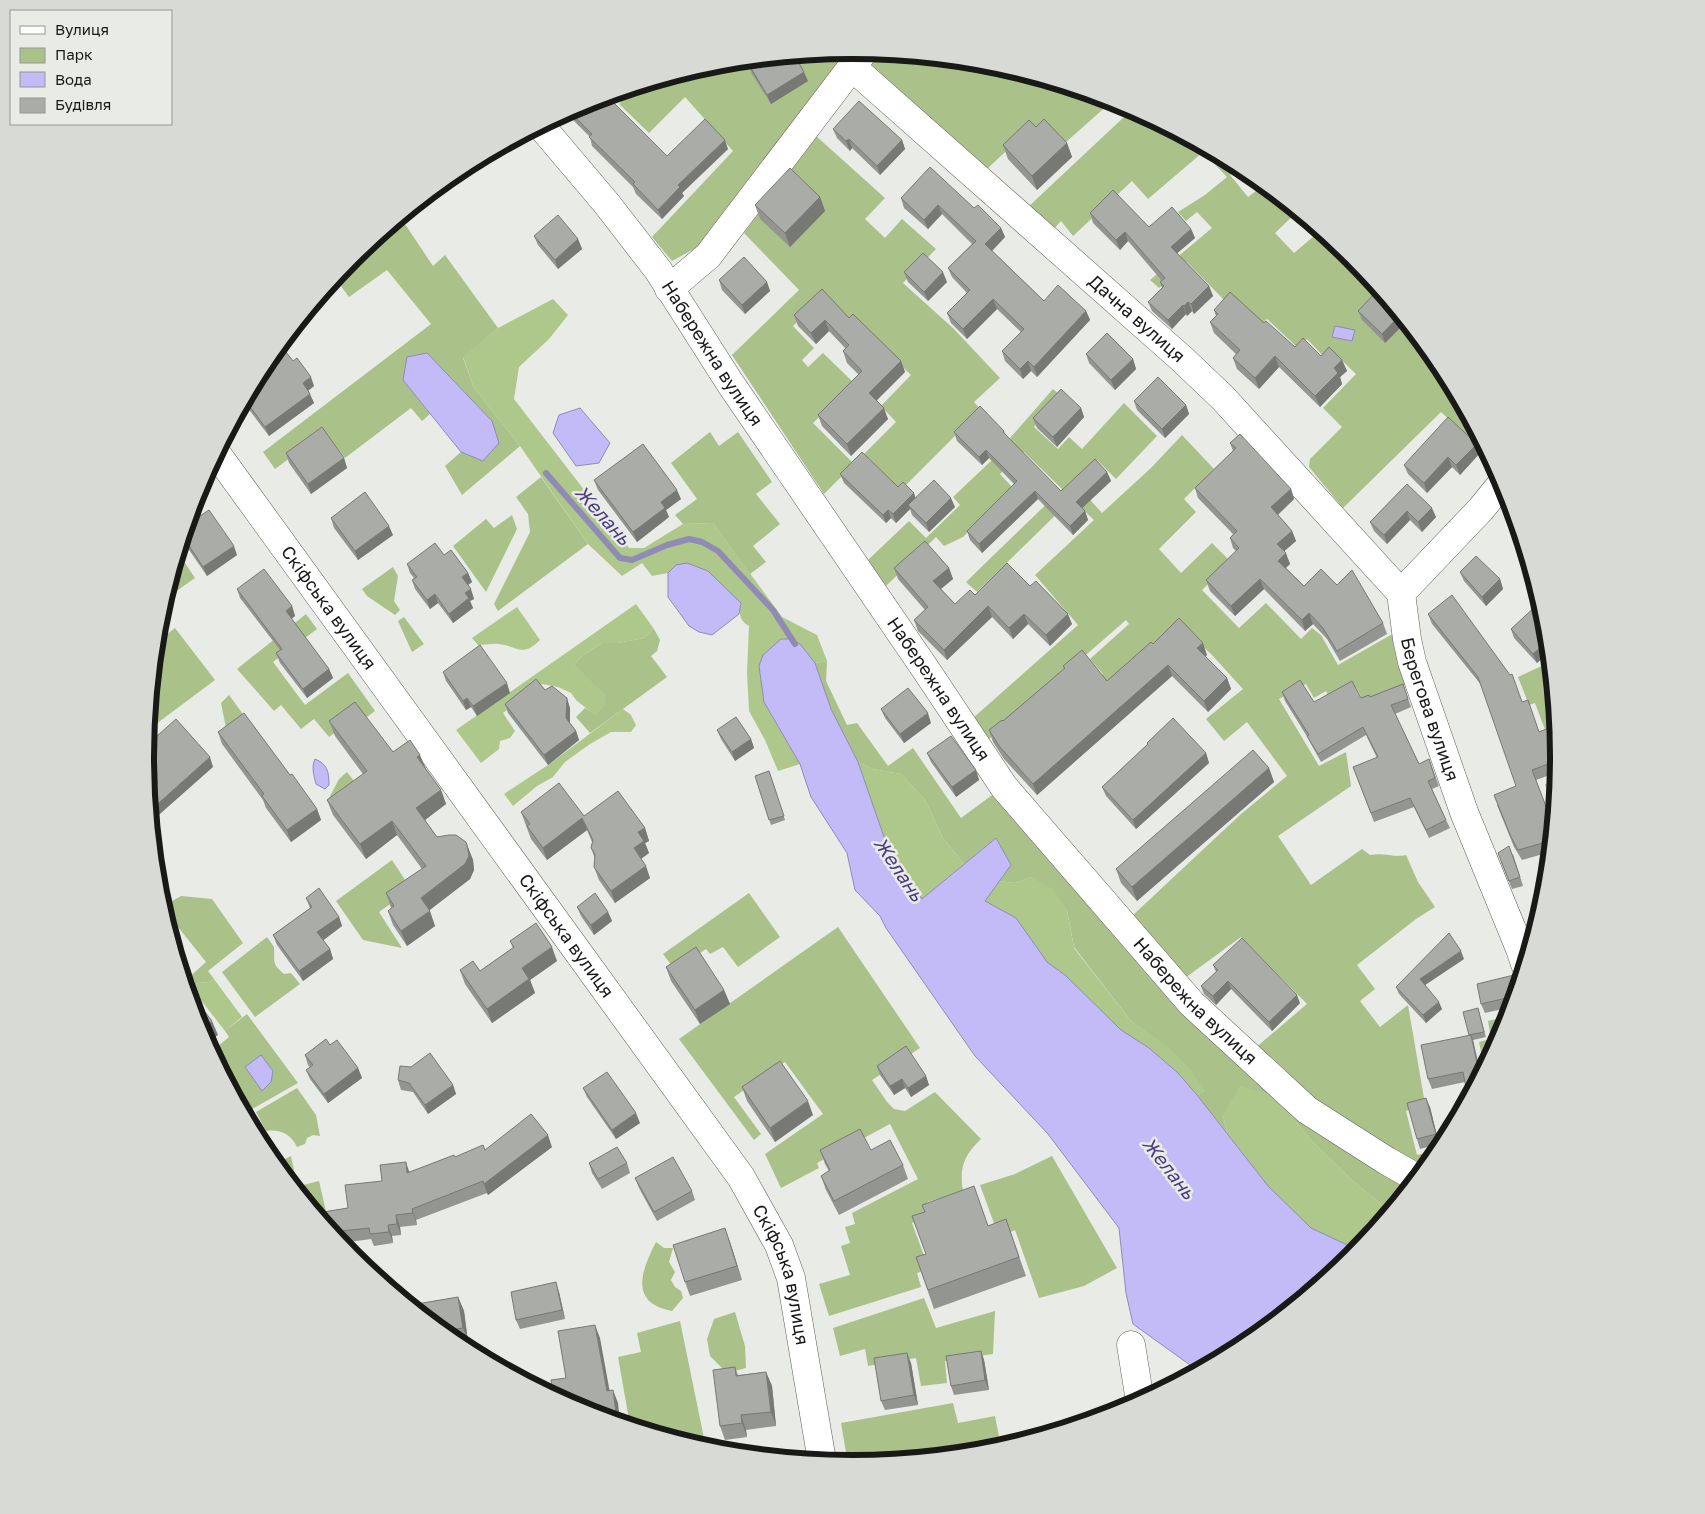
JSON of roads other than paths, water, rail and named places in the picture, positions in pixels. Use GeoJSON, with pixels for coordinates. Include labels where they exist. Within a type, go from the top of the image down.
{"type":"FeatureCollection","features":[{"type":"Feature","properties":{"kind":"street"},"geometry":{"type":"LineString","coordinates":[[669,289],[708,256],[858,59]]}},
{"type":"Feature","properties":{"kind":"street","name":"Дачна вулиця"},"geometry":{"type":"LineString","coordinates":[[858,59],[1229,405],[1401,592]]}},
{"type":"Feature","properties":{"kind":"street","name":"Набережна вулиця"},"geometry":{"type":"LineString","coordinates":[[545,131],[607,204],[658,270],[730,382],[1004,787],[1192,1004],[1307,1110],[1411,1175]]}},
{"type":"Feature","properties":{"kind":"street","name":"Скіфська вулиця"},"geometry":{"type":"LineString","coordinates":[[221,459],[741,1177],[779,1245],[791,1278],[821,1454]]}},
{"type":"Feature","properties":{"kind":"street"},"geometry":{"type":"LineString","coordinates":[[1401,592],[1481,509],[1497,489]]}},
{"type":"Feature","properties":{"kind":"street","name":"Берегова вулиця"},"geometry":{"type":"LineString","coordinates":[[1401,592],[1404,622],[1412,662],[1464,812],[1522,955]]}},
{"type":"Feature","properties":{"kind":"street"},"geometry":{"type":"LineString","coordinates":[[1132,1346],[1139,1393]]}},
{"type":"Feature","properties":{"kind":"water"},"geometry":{"type":"Polygon","coordinates":[[[1335,326],[1355,330],[1352,341],[1332,337],[1335,326]]]}},
{"type":"Feature","properties":{"kind":"water"},"geometry":{"type":"Polygon","coordinates":[[[427,353],[492,421],[499,443],[483,461],[461,452],[403,380],[407,357],[427,353]]]}},
{"type":"Feature","properties":{"kind":"water"},"geometry":{"type":"Polygon","coordinates":[[[580,408],[610,443],[599,463],[576,466],[553,433],[559,415],[580,408]]]}},
{"type":"Feature","properties":{"kind":"water"},"geometry":{"type":"Polygon","coordinates":[[[687,563],[708,571],[741,603],[739,614],[712,635],[699,632],[689,626],[668,597],[668,573],[676,565],[687,563]]]}},
{"type":"Feature","properties":{"kind":"water"},"geometry":{"type":"Polygon","coordinates":[[[781,639],[792,639],[801,645],[815,663],[831,709],[858,762],[891,857],[922,899],[996,838],[1011,865],[985,901],[1016,918],[1047,962],[1065,975],[1121,1030],[1149,1048],[1178,1073],[1268,1186],[1311,1228],[1350,1246],[1313,1282],[1278,1311],[1240,1338],[1193,1367],[1133,1324],[1126,1293],[1119,1228],[1048,1134],[975,1056],[886,928],[880,916],[855,890],[847,853],[811,797],[800,764],[764,702],[759,666],[763,655],[781,639]]]}},
{"type":"Feature","properties":{"kind":"water"},"geometry":{"type":"Polygon","coordinates":[[[315,759],[325,766],[328,772],[329,785],[325,789],[316,784],[313,768],[315,759]]]}},
{"type":"Feature","properties":{"kind":"water"},"geometry":{"type":"Polygon","coordinates":[[[261,1055],[273,1071],[271,1082],[262,1091],[245,1067],[261,1055]]]}},
{"type":"Feature","properties":{"kind":"waterway","name":"Желань"},"geometry":{"type":"LineString","coordinates":[[546,473],[620,558],[632,560],[667,545],[689,539],[702,542],[718,551],[773,610],[795,644]]}}]}
